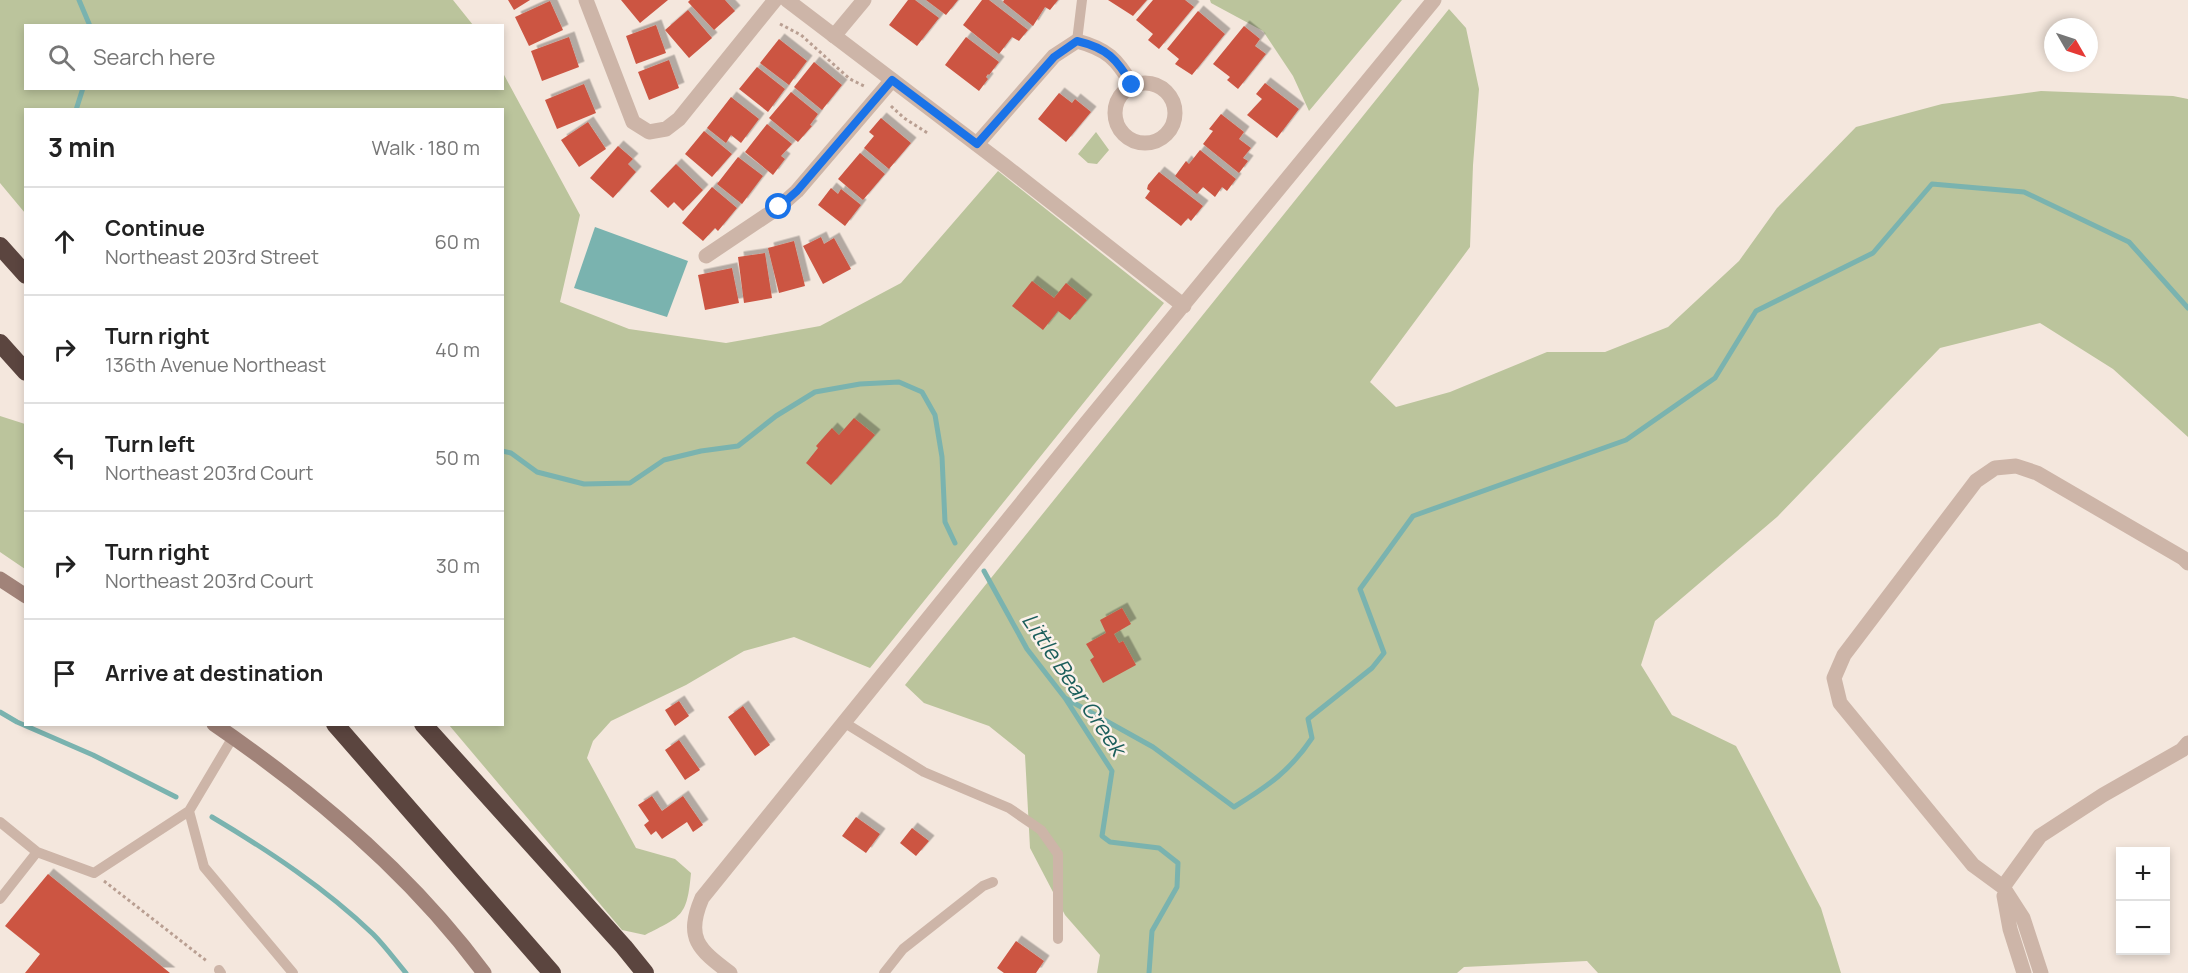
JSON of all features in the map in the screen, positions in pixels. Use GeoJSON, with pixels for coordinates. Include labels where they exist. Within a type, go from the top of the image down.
{"type":"FeatureCollection","features":[{"type":"Feature","properties":{"kind":"highway"},"geometry":{"type":"LineString","coordinates":[[0,246],[24,273]]}},
{"type":"Feature","properties":{"kind":"highway"},"geometry":{"type":"LineString","coordinates":[[0,343],[24,370]]}},
{"type":"Feature","properties":{"kind":"highway"},"geometry":{"type":"LineString","coordinates":[[336,726],[552,973]]}},
{"type":"Feature","properties":{"kind":"highway"},"geometry":{"type":"LineString","coordinates":[[425,726],[645,973]]}},
{"type":"Feature","properties":{"kind":"main road"},"geometry":{"type":"LineString","coordinates":[[0,579],[24,595]]}},
{"type":"Feature","properties":{"kind":"main road"},"geometry":{"type":"LineString","coordinates":[[217,726],[310,794],[382,857],[457,935],[484,973]]}},
{"type":"Feature","properties":{"kind":"street"},"geometry":{"type":"LineString","coordinates":[[586,0],[633,123],[649,132],[666,129],[679,119],[774,0]]}},
{"type":"Feature","properties":{"kind":"street"},"geometry":{"type":"LineString","coordinates":[[787,0],[977,144],[1184,306]]}},
{"type":"Feature","properties":{"kind":"street"},"geometry":{"type":"LineString","coordinates":[[834,36],[864,0]]}},
{"type":"Feature","properties":{"kind":"street"},"geometry":{"type":"LineString","coordinates":[[730,973],[710,958],[694,934],[695,916],[702,898],[1087,422],[1434,0]]}},
{"type":"Feature","properties":{"kind":"street"},"geometry":{"type":"LineString","coordinates":[[977,144],[1054,57],[1077,41],[1093,45],[1106,52],[1119,64],[1132,85]]}},
{"type":"Feature","properties":{"kind":"street"},"geometry":{"type":"LineString","coordinates":[[706,255],[779,207],[797,191],[892,80]]}},
{"type":"Feature","properties":{"kind":"street"},"geometry":{"type":"LineString","coordinates":[[1143,82],[1153,84],[1169,95],[1174,104],[1173,123],[1169,132],[1153,143],[1142,144],[1124,136],[1114,118],[1114,108],[1118,98],[1132,85],[1143,82]]}},
{"type":"Feature","properties":{"kind":"street"},"geometry":{"type":"LineString","coordinates":[[2042,973],[2023,918],[2002,887],[1973,865],[1870,742],[1840,704],[1834,678],[1844,655],[1976,481],[1995,468],[2016,466],[2037,473],[2188,563]]}},
{"type":"Feature","properties":{"kind":"street"},"geometry":{"type":"LineString","coordinates":[[2024,973],[2010,929],[2002,887],[2040,836],[2103,795],[2182,750],[2188,744]]}},
{"type":"Feature","properties":{"kind":"lane"},"geometry":{"type":"LineString","coordinates":[[1077,41],[1082,0]]}},
{"type":"Feature","properties":{"kind":"lane"},"geometry":{"type":"LineString","coordinates":[[845,723],[924,772],[1009,807],[1041,830],[1058,854],[1058,939]]}},
{"type":"Feature","properties":{"kind":"lane"},"geometry":{"type":"LineString","coordinates":[[0,822],[36,852],[94,873],[189,811],[233,737]]}},
{"type":"Feature","properties":{"kind":"lane"},"geometry":{"type":"LineString","coordinates":[[189,811],[204,867],[293,973]]}},
{"type":"Feature","properties":{"kind":"lane"},"geometry":{"type":"LineString","coordinates":[[0,899],[36,852]]}},
{"type":"Feature","properties":{"kind":"lane"},"geometry":{"type":"LineString","coordinates":[[884,973],[903,949],[983,886],[993,882]]}},
{"type":"Feature","properties":{"kind":"path"},"geometry":{"type":"LineString","coordinates":[[780,24],[801,35],[850,79],[857,81]]}},
{"type":"Feature","properties":{"kind":"path"},"geometry":{"type":"LineString","coordinates":[[890,105],[903,118],[929,134]]}},
{"type":"Feature","properties":{"kind":"path"},"geometry":{"type":"LineString","coordinates":[[94,873],[220,972]]}},
{"type":"Feature","properties":{"kind":"green space"},"geometry":{"type":"Polygon","coordinates":[[[0,0],[453,0],[472,24],[24,24],[24,90],[504,90],[504,75],[580,215],[560,302],[629,329],[726,343],[820,326],[901,283],[998,171],[1164,303],[870,668],[794,637],[744,651],[686,685],[611,721],[593,741],[587,758],[636,848],[675,859],[691,873],[687,899],[680,913],[675,919],[645,935],[622,930],[450,726],[504,726],[504,108],[24,108],[24,212],[0,183],[0,0]]]}},
{"type":"Feature","properties":{"kind":"green space"},"geometry":{"type":"Polygon","coordinates":[[[1210,0],[1402,0],[1309,111],[1293,76],[1263,31],[1211,3],[1210,0]]]}},
{"type":"Feature","properties":{"kind":"green space"},"geometry":{"type":"Polygon","coordinates":[[[1449,9],[1466,28],[1479,89],[1470,247],[1370,382],[1396,407],[1450,392],[1547,352],[1605,352],[1668,327],[1739,261],[1777,208],[1856,127],[1942,104],[2041,91],[2173,96],[2188,99],[2188,437],[2113,369],[2040,323],[1940,348],[1777,517],[1655,621],[1641,665],[1672,715],[1736,746],[1821,908],[1841,973],[1598,973],[1587,961],[1464,967],[1457,973],[1097,973],[1100,955],[1065,915],[1030,848],[1025,755],[989,726],[924,703],[905,685],[1449,9]]]}},
{"type":"Feature","properties":{"kind":"green space"},"geometry":{"type":"Polygon","coordinates":[[[1096,132],[1109,150],[1097,164],[1088,163],[1078,154],[1096,132]]]}},
{"type":"Feature","properties":{"kind":"green space"},"geometry":{"type":"Polygon","coordinates":[[[0,416],[24,424],[24,568],[0,552],[0,416]]]}},
{"type":"Feature","properties":{"kind":"water"},"geometry":{"type":"Polygon","coordinates":[[[595,227],[688,261],[667,317],[574,288],[595,227]]]}},
{"type":"Feature","properties":{"kind":"building"},"geometry":{"type":"Polygon","coordinates":[[[508,0],[530,0],[514,10],[508,0]]]}},
{"type":"Feature","properties":{"kind":"building"},"geometry":{"type":"Polygon","coordinates":[[[621,0],[668,0],[640,23],[621,0]]]}},
{"type":"Feature","properties":{"kind":"building"},"geometry":{"type":"Polygon","coordinates":[[[690,0],[725,0],[735,11],[714,30],[688,2],[690,0]]]}},
{"type":"Feature","properties":{"kind":"building"},"geometry":{"type":"Polygon","coordinates":[[[908,0],[915,0],[939,18],[917,46],[889,25],[908,0]]]}},
{"type":"Feature","properties":{"kind":"building"},"geometry":{"type":"Polygon","coordinates":[[[926,0],[958,0],[946,15],[926,0]]]}},
{"type":"Feature","properties":{"kind":"building"},"geometry":{"type":"Polygon","coordinates":[[[982,0],[989,0],[1028,30],[1019,41],[1012,37],[999,54],[963,25],[982,0]]]}},
{"type":"Feature","properties":{"kind":"building"},"geometry":{"type":"Polygon","coordinates":[[[1004,0],[1058,0],[1050,10],[1045,7],[1033,26],[1003,2],[1004,0]]]}},
{"type":"Feature","properties":{"kind":"building"},"geometry":{"type":"Polygon","coordinates":[[[1108,0],[1147,0],[1133,16],[1108,0]]]}},
{"type":"Feature","properties":{"kind":"building"},"geometry":{"type":"Polygon","coordinates":[[[1153,0],[1185,0],[1194,7],[1159,49],[1148,40],[1153,34],[1136,20],[1153,0]]]}},
{"type":"Feature","properties":{"kind":"building"},"geometry":{"type":"Polygon","coordinates":[[[550,1],[563,30],[529,46],[515,17],[550,1]]]}},
{"type":"Feature","properties":{"kind":"building"},"geometry":{"type":"Polygon","coordinates":[[[688,10],[712,38],[689,58],[665,30],[688,10]]]}},
{"type":"Feature","properties":{"kind":"building"},"geometry":{"type":"Polygon","coordinates":[[[1198,11],[1225,34],[1192,75],[1175,64],[1179,59],[1167,49],[1198,11]]]}},
{"type":"Feature","properties":{"kind":"building"},"geometry":{"type":"Polygon","coordinates":[[[656,25],[666,53],[636,64],[626,36],[656,25]]]}},
{"type":"Feature","properties":{"kind":"building"},"geometry":{"type":"Polygon","coordinates":[[[1244,26],[1260,39],[1255,46],[1266,54],[1238,89],[1227,80],[1230,77],[1213,64],[1244,26]]]}},
{"type":"Feature","properties":{"kind":"building"},"geometry":{"type":"Polygon","coordinates":[[[569,37],[579,67],[542,81],[531,51],[569,37]]]}},
{"type":"Feature","properties":{"kind":"building"},"geometry":{"type":"Polygon","coordinates":[[[966,37],[999,62],[988,74],[986,77],[988,79],[979,91],[945,65],[966,37]]]}},
{"type":"Feature","properties":{"kind":"building"},"geometry":{"type":"Polygon","coordinates":[[[779,39],[807,61],[789,85],[760,63],[779,39]]]}},
{"type":"Feature","properties":{"kind":"building"},"geometry":{"type":"Polygon","coordinates":[[[669,60],[679,88],[649,100],[638,72],[669,60]]]}},
{"type":"Feature","properties":{"kind":"building"},"geometry":{"type":"Polygon","coordinates":[[[814,62],[842,85],[822,110],[794,87],[814,62]]]}},
{"type":"Feature","properties":{"kind":"building"},"geometry":{"type":"Polygon","coordinates":[[[757,67],[785,89],[768,112],[739,89],[757,67]]]}},
{"type":"Feature","properties":{"kind":"building"},"geometry":{"type":"Polygon","coordinates":[[[1265,83],[1299,109],[1277,138],[1247,115],[1262,99],[1256,94],[1265,83]]]}},
{"type":"Feature","properties":{"kind":"building"},"geometry":{"type":"Polygon","coordinates":[[[584,84],[596,113],[557,129],[545,100],[584,84]]]}},
{"type":"Feature","properties":{"kind":"building"},"geometry":{"type":"Polygon","coordinates":[[[791,92],[818,114],[810,125],[812,126],[798,142],[769,118],[791,92]]]}},
{"type":"Feature","properties":{"kind":"building"},"geometry":{"type":"Polygon","coordinates":[[[1059,93],[1072,103],[1075,99],[1091,112],[1066,142],[1038,119],[1059,93]]]}},
{"type":"Feature","properties":{"kind":"building"},"geometry":{"type":"Polygon","coordinates":[[[731,97],[759,119],[741,143],[731,135],[726,143],[707,128],[731,97]]]}},
{"type":"Feature","properties":{"kind":"building"},"geometry":{"type":"Polygon","coordinates":[[[1221,114],[1244,132],[1239,139],[1251,148],[1243,158],[1248,161],[1239,173],[1203,144],[1213,131],[1209,129],[1221,114]]]}},
{"type":"Feature","properties":{"kind":"building"},"geometry":{"type":"Polygon","coordinates":[[[881,118],[911,143],[889,169],[864,148],[874,136],[869,132],[881,118]]]}},
{"type":"Feature","properties":{"kind":"building"},"geometry":{"type":"Polygon","coordinates":[[[588,122],[606,149],[579,167],[561,140],[588,122]]]}},
{"type":"Feature","properties":{"kind":"building"},"geometry":{"type":"Polygon","coordinates":[[[767,124],[792,144],[781,156],[785,159],[773,175],[745,152],[767,124]]]}},
{"type":"Feature","properties":{"kind":"building"},"geometry":{"type":"Polygon","coordinates":[[[704,131],[732,154],[712,177],[685,154],[704,131]]]}},
{"type":"Feature","properties":{"kind":"building"},"geometry":{"type":"Polygon","coordinates":[[[618,146],[633,159],[628,164],[636,172],[613,198],[590,178],[618,146]]]}},
{"type":"Feature","properties":{"kind":"building"},"geometry":{"type":"Polygon","coordinates":[[[1200,150],[1236,179],[1227,191],[1222,187],[1215,197],[1203,187],[1197,194],[1175,176],[1186,161],[1189,164],[1200,150]]]}},
{"type":"Feature","properties":{"kind":"building"},"geometry":{"type":"Polygon","coordinates":[[[860,153],[885,174],[863,200],[838,179],[860,153]]]}},
{"type":"Feature","properties":{"kind":"building"},"geometry":{"type":"Polygon","coordinates":[[[738,157],[763,176],[742,204],[717,184],[738,157]]]}},
{"type":"Feature","properties":{"kind":"building"},"geometry":{"type":"Polygon","coordinates":[[[676,164],[703,190],[683,211],[674,202],[668,208],[650,191],[676,164]]]}},
{"type":"Feature","properties":{"kind":"building"},"geometry":{"type":"Polygon","coordinates":[[[1159,172],[1203,206],[1191,221],[1188,218],[1181,226],[1145,198],[1150,191],[1147,189],[1148,185],[1159,172]]]}},
{"type":"Feature","properties":{"kind":"building"},"geometry":{"type":"Polygon","coordinates":[[[712,187],[737,208],[718,231],[715,228],[703,241],[682,223],[712,187]]]}},
{"type":"Feature","properties":{"kind":"building"},"geometry":{"type":"Polygon","coordinates":[[[831,188],[838,194],[841,189],[861,205],[845,226],[818,205],[831,188]]]}},
{"type":"Feature","properties":{"kind":"building"},"geometry":{"type":"Polygon","coordinates":[[[821,237],[824,244],[834,238],[851,269],[823,284],[803,246],[821,237]]]}},
{"type":"Feature","properties":{"kind":"building"},"geometry":{"type":"Polygon","coordinates":[[[794,241],[805,286],[779,293],[768,248],[794,241]]]}},
{"type":"Feature","properties":{"kind":"building"},"geometry":{"type":"Polygon","coordinates":[[[765,253],[772,298],[744,303],[738,257],[765,253]]]}},
{"type":"Feature","properties":{"kind":"building"},"geometry":{"type":"Polygon","coordinates":[[[732,268],[739,303],[705,310],[698,275],[732,268]]]}},
{"type":"Feature","properties":{"kind":"building"},"geometry":{"type":"Polygon","coordinates":[[[1032,281],[1054,298],[1066,283],[1087,300],[1070,320],[1058,311],[1043,330],[1012,306],[1032,281]]]}},
{"type":"Feature","properties":{"kind":"building"},"geometry":{"type":"Polygon","coordinates":[[[854,418],[875,435],[831,485],[806,463],[818,448],[816,446],[832,428],[839,435],[854,418]]]}},
{"type":"Feature","properties":{"kind":"building"},"geometry":{"type":"Polygon","coordinates":[[[1122,608],[1131,624],[1114,634],[1119,643],[1123,641],[1136,665],[1103,683],[1090,660],[1094,657],[1086,644],[1106,633],[1100,620],[1122,608]]]}},
{"type":"Feature","properties":{"kind":"building"},"geometry":{"type":"Polygon","coordinates":[[[679,701],[689,716],[675,726],[665,710],[679,701]]]}},
{"type":"Feature","properties":{"kind":"building"},"geometry":{"type":"Polygon","coordinates":[[[743,706],[770,745],[755,756],[728,717],[743,706]]]}},
{"type":"Feature","properties":{"kind":"building"},"geometry":{"type":"Polygon","coordinates":[[[679,740],[700,770],[685,780],[665,750],[679,740]]]}},
{"type":"Feature","properties":{"kind":"building"},"geometry":{"type":"Polygon","coordinates":[[[652,796],[662,811],[683,796],[703,825],[693,832],[687,822],[662,839],[656,831],[651,835],[644,825],[649,821],[638,805],[652,796]]]}},
{"type":"Feature","properties":{"kind":"building"},"geometry":{"type":"Polygon","coordinates":[[[856,817],[880,834],[866,853],[842,836],[856,817]]]}},
{"type":"Feature","properties":{"kind":"building"},"geometry":{"type":"Polygon","coordinates":[[[912,828],[929,841],[916,856],[900,843],[912,828]]]}},
{"type":"Feature","properties":{"kind":"building"},"geometry":{"type":"Polygon","coordinates":[[[48,874],[170,973],[25,973],[40,954],[5,926],[48,874]]]}},
{"type":"Feature","properties":{"kind":"building"},"geometry":{"type":"Polygon","coordinates":[[[1016,941],[1044,961],[1036,973],[1004,973],[997,968],[1016,941]]]}},
{"type":"Feature","properties":{"kind":"waterway","name":"Little Bear Creek"},"geometry":{"type":"LineString","coordinates":[[79,0],[89,24]]}},
{"type":"Feature","properties":{"kind":"waterway","name":"Little Bear Creek"},"geometry":{"type":"LineString","coordinates":[[77,108],[82,90]]}},
{"type":"Feature","properties":{"kind":"waterway"},"geometry":{"type":"LineString","coordinates":[[1065,698],[1153,747],[1234,807],[1268,785],[1287,769],[1312,738],[1308,719],[1372,668],[1384,653],[1360,589],[1413,516],[1626,440],[1715,378],[1756,311],[1873,253],[1932,184],[2024,192],[2129,242],[2188,308]]}},
{"type":"Feature","properties":{"kind":"waterway","name":"Little Bear Creek"},"geometry":{"type":"LineString","coordinates":[[504,451],[511,453],[537,472],[584,484],[630,483],[664,460],[701,451],[738,446],[776,416],[815,392],[860,384],[899,382],[922,392],[935,415],[942,457],[945,522],[955,543]]}},
{"type":"Feature","properties":{"kind":"waterway","name":"Little Bear Creek"},"geometry":{"type":"LineString","coordinates":[[984,571],[1027,649],[1065,698],[1112,771],[1102,836],[1110,842],[1159,848],[1178,863],[1177,887],[1152,931],[1149,973]]}},
{"type":"Feature","properties":{"kind":"waterway"},"geometry":{"type":"LineString","coordinates":[[0,712],[24,725]]}},
{"type":"Feature","properties":{"kind":"waterway"},"geometry":{"type":"LineString","coordinates":[[26,726],[93,755],[176,797]]}},
{"type":"Feature","properties":{"kind":"waterway"},"geometry":{"type":"LineString","coordinates":[[212,817],[275,857],[336,901],[373,934],[406,973]]}},
{"type":"Feature","properties":{"kind":"route"},"geometry":{"type":"LineString","coordinates":[[779,207],[797,191],[892,80],[977,144],[1054,57],[1077,41],[1093,45],[1106,52],[1119,64],[1132,85]]}}]}
